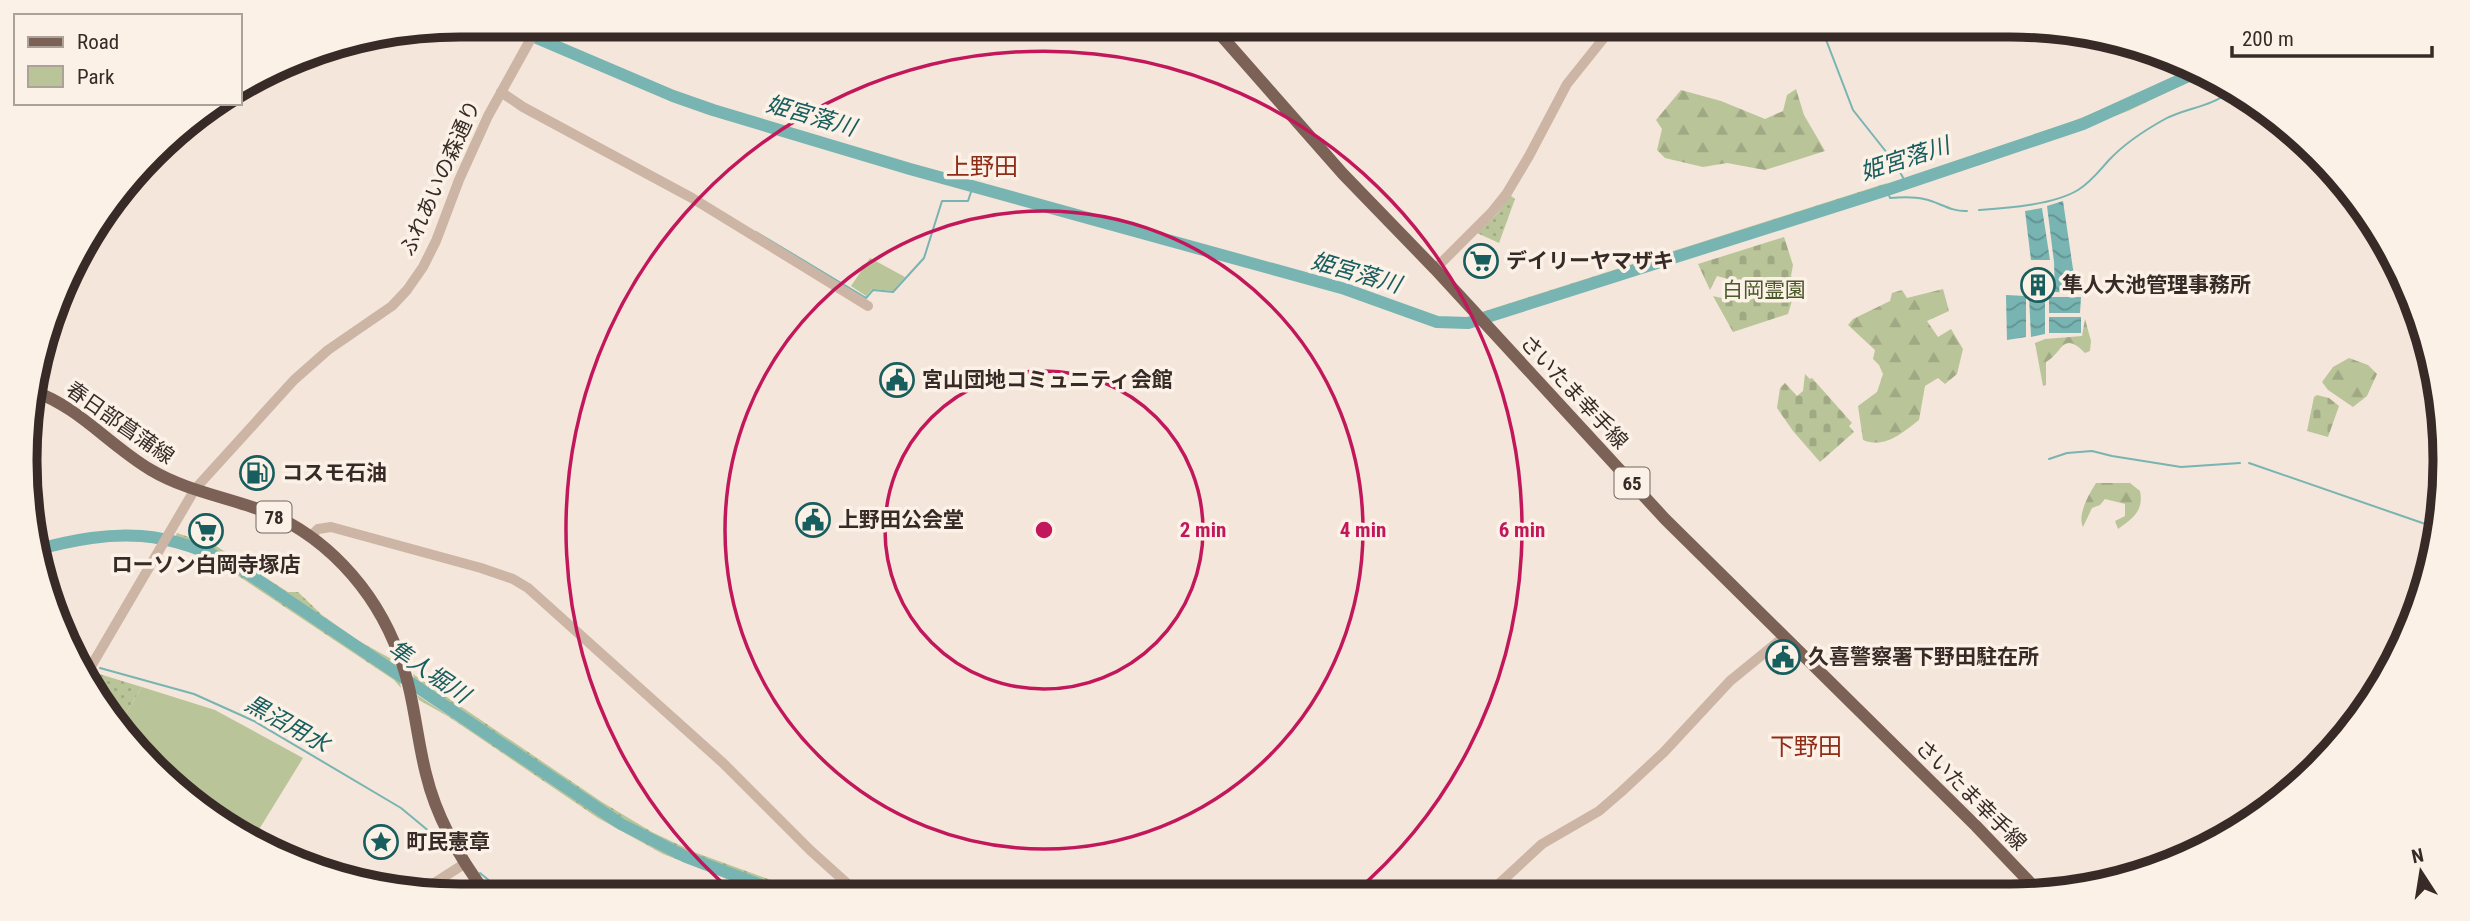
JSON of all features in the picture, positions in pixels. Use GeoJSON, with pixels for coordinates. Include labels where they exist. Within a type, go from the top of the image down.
{"type":"FeatureCollection","features":[{"type":"Feature","properties":{"kind":"main road","name":"さいたま幸手線"},"geometry":{"type":"LineString","coordinates":[[1222,37],[1343,174],[1435,269],[1665,519],[1976,825],[2031,883]]}},
{"type":"Feature","properties":{"kind":"main road","name":"春日部菖蒲線"},"geometry":{"type":"LineString","coordinates":[[42,395],[66,406],[168,480],[258,509],[310,537],[332,554],[365,591],[389,632],[410,692],[430,789],[444,827],[479,884]]}},
{"type":"Feature","properties":{"kind":"street","name":"ふれあいの森通り"},"geometry":{"type":"LineString","coordinates":[[91,667],[195,489],[311,364],[381,315],[407,290],[423,268],[459,180],[531,37]]}},
{"type":"Feature","properties":{"kind":"street"},"geometry":{"type":"LineString","coordinates":[[1435,269],[1491,213],[1507,193],[1567,84],[1605,37]]}},
{"type":"Feature","properties":{"kind":"street"},"geometry":{"type":"LineString","coordinates":[[501,92],[523,107],[691,198],[868,306]]}},
{"type":"Feature","properties":{"kind":"street"},"geometry":{"type":"LineString","coordinates":[[310,537],[318,529],[331,527],[481,568],[513,579],[528,588],[723,763],[800,840],[849,884]]}},
{"type":"Feature","properties":{"kind":"street"},"geometry":{"type":"LineString","coordinates":[[1499,884],[1542,844],[1599,811],[1621,792],[1730,681],[1784,637]]}},
{"type":"Feature","properties":{"kind":"street"},"geometry":{"type":"LineString","coordinates":[[434,883],[464,863]]}},
{"type":"Feature","properties":{"kind":"green space"},"geometry":{"type":"Polygon","coordinates":[[[2181,73],[2186,75],[2058,131],[1975,158],[1975,154],[2029,137],[2135,95],[2181,73]]]}},
{"type":"Feature","properties":{"kind":"green space"},"geometry":{"type":"Polygon","coordinates":[[[2191,77],[2195,79],[2128,111],[1977,166],[1977,162],[2084,125],[2191,77]]]}},
{"type":"Feature","properties":{"kind":"green space"},"geometry":{"type":"Polygon","coordinates":[[[1796,89],[1804,115],[1825,151],[1765,170],[1727,163],[1703,167],[1665,158],[1657,150],[1662,129],[1656,120],[1681,90],[1721,101],[1765,119],[1783,111],[1787,95],[1796,89]]]}},
{"type":"Feature","properties":{"kind":"green space"},"geometry":{"type":"Polygon","coordinates":[[[1887,183],[1882,188],[1485,315],[1482,312],[1887,183]]]}},
{"type":"Feature","properties":{"kind":"green space"},"geometry":{"type":"Polygon","coordinates":[[[1510,195],[1515,199],[1499,243],[1477,233],[1496,215],[1510,195]]]}},
{"type":"Feature","properties":{"kind":"green space","name":"白岡霊園"},"geometry":{"type":"Polygon","coordinates":[[[1784,237],[1793,265],[1791,276],[1797,284],[1788,314],[1733,332],[1713,296],[1730,300],[1735,281],[1717,276],[1710,290],[1698,264],[1784,237]]]}},
{"type":"Feature","properties":{"kind":"green space"},"geometry":{"type":"Polygon","coordinates":[[[870,258],[905,277],[893,291],[872,289],[866,296],[851,286],[870,258]]]}},
{"type":"Feature","properties":{"kind":"green space"},"geometry":{"type":"Polygon","coordinates":[[[1943,289],[1949,311],[1927,321],[1938,337],[1951,329],[1963,349],[1957,374],[1945,384],[1938,378],[1925,386],[1919,420],[1906,430],[1886,441],[1863,440],[1858,406],[1877,392],[1883,374],[1873,359],[1875,350],[1848,325],[1853,319],[1890,301],[1892,293],[1902,290],[1907,298],[1943,289]]]}},
{"type":"Feature","properties":{"kind":"green space"},"geometry":{"type":"Polygon","coordinates":[[[2085,319],[2091,341],[2090,351],[2085,353],[2072,343],[2067,343],[2046,362],[2046,385],[2043,386],[2035,343],[2045,339],[2082,336],[2085,319]]]}},
{"type":"Feature","properties":{"kind":"green space"},"geometry":{"type":"Polygon","coordinates":[[[2349,358],[2368,365],[2377,374],[2367,396],[2353,407],[2328,390],[2322,382],[2333,367],[2349,358]]]}},
{"type":"Feature","properties":{"kind":"green space"},"geometry":{"type":"Polygon","coordinates":[[[1805,374],[1812,378],[1852,423],[1849,426],[1854,432],[1820,462],[1777,408],[1780,388],[1785,383],[1797,396],[1803,391],[1805,374]]]}},
{"type":"Feature","properties":{"kind":"green space"},"geometry":{"type":"Polygon","coordinates":[[[2317,395],[2329,398],[2339,406],[2328,437],[2307,431],[2314,397],[2317,395]]]}},
{"type":"Feature","properties":{"kind":"green space"},"geometry":{"type":"Polygon","coordinates":[[[2096,483],[2130,483],[2140,491],[2139,509],[2118,529],[2115,521],[2125,516],[2125,504],[2105,499],[2092,508],[2083,527],[2083,511],[2096,483]]]}},
{"type":"Feature","properties":{"kind":"green space"},"geometry":{"type":"Polygon","coordinates":[[[177,533],[216,546],[288,592],[298,592],[322,615],[359,641],[395,661],[397,670],[258,575],[217,551],[175,537],[177,533]]]}},
{"type":"Feature","properties":{"kind":"green space"},"geometry":{"type":"Polygon","coordinates":[[[172,545],[206,555],[252,580],[400,681],[401,688],[394,680],[225,567],[172,545]]]}},
{"type":"Feature","properties":{"kind":"green space"},"geometry":{"type":"Polygon","coordinates":[[[95,674],[142,687],[123,717],[108,696],[95,674]]]}},
{"type":"Feature","properties":{"kind":"green space"},"geometry":{"type":"Polygon","coordinates":[[[413,674],[602,802],[652,832],[694,852],[782,884],[769,884],[668,844],[605,808],[414,679],[413,674]]]}},
{"type":"Feature","properties":{"kind":"green space"},"geometry":{"type":"Polygon","coordinates":[[[142,687],[215,710],[303,758],[257,832],[225,813],[181,779],[123,717],[142,687]]]}},
{"type":"Feature","properties":{"kind":"green space"},"geometry":{"type":"Polygon","coordinates":[[[417,695],[619,827],[669,854],[749,884],[740,884],[663,854],[598,818],[449,717],[419,700],[417,695]]]}},
{"type":"Feature","properties":{"kind":"water"},"geometry":{"type":"Polygon","coordinates":[[[2063,201],[2079,293],[2055,292],[2047,206],[2063,201]]]}},
{"type":"Feature","properties":{"kind":"water"},"geometry":{"type":"Polygon","coordinates":[[[2042,208],[2050,260],[2031,260],[2025,211],[2042,208]]]}},
{"type":"Feature","properties":{"kind":"water"},"geometry":{"type":"Polygon","coordinates":[[[2006,295],[2026,296],[2026,337],[2007,340],[2006,295]]]}},
{"type":"Feature","properties":{"kind":"water"},"geometry":{"type":"Polygon","coordinates":[[[2029,296],[2045,297],[2045,334],[2031,337],[2029,296]]]}},
{"type":"Feature","properties":{"kind":"water"},"geometry":{"type":"Polygon","coordinates":[[[2049,297],[2081,297],[2080,313],[2049,313],[2049,297]]]}},
{"type":"Feature","properties":{"kind":"water"},"geometry":{"type":"Polygon","coordinates":[[[2049,317],[2081,317],[2081,333],[2049,333],[2049,317]]]}},
{"type":"Feature","properties":{"kind":"waterway","name":"姫宮落川"},"geometry":{"type":"LineString","coordinates":[[535,37],[673,96],[713,110],[910,169],[1345,289],[1437,322],[1468,323],[1887,190],[2083,124],[2188,76]]}},
{"type":"Feature","properties":{"kind":"waterway"},"geometry":{"type":"LineString","coordinates":[[1825,37],[1853,110],[1895,163],[1906,183]]}},
{"type":"Feature","properties":{"kind":"waterway"},"geometry":{"type":"LineString","coordinates":[[1979,210],[2030,205],[2068,195],[2087,183],[2121,149],[2151,128],[2173,115],[2224,96]]}},
{"type":"Feature","properties":{"kind":"waterway"},"geometry":{"type":"LineString","coordinates":[[756,232],[866,298],[873,290],[893,292],[924,258],[942,201],[968,201],[973,186]]}},
{"type":"Feature","properties":{"kind":"waterway"},"geometry":{"type":"LineString","coordinates":[[1887,190],[1890,198],[1920,198],[1967,211]]}},
{"type":"Feature","properties":{"kind":"waterway"},"geometry":{"type":"LineString","coordinates":[[2049,459],[2067,453],[2092,451],[2181,467],[2240,463]]}},
{"type":"Feature","properties":{"kind":"waterway"},"geometry":{"type":"LineString","coordinates":[[2249,463],[2428,525]]}},
{"type":"Feature","properties":{"kind":"waterway","name":"隼人堀川"},"geometry":{"type":"LineString","coordinates":[[46,547],[91,538],[141,536],[165,539],[216,556],[243,570],[621,824],[686,857],[758,884]]}},
{"type":"Feature","properties":{"kind":"waterway","name":"黒沼用水"},"geometry":{"type":"LineString","coordinates":[[100,668],[194,694],[254,721],[401,808],[442,842]]}},
{"type":"Feature","properties":{"kind":"waterway","name":"黒沼用水"},"geometry":{"type":"LineString","coordinates":[[480,873],[493,884]]}},
{"type":"Feature","properties":{"kind":"place","name":"デイリーヤマザキ"},"geometry":{"type":"Point","coordinates":[1481,261]}},
{"type":"Feature","properties":{"kind":"place","name":"隼人大池管理事務所"},"geometry":{"type":"Point","coordinates":[2038,285]}},
{"type":"Feature","properties":{"kind":"place","name":"宮山団地コミュニティ会館"},"geometry":{"type":"Point","coordinates":[897,380]}},
{"type":"Feature","properties":{"kind":"place","name":"コスモ石油"},"geometry":{"type":"Point","coordinates":[257,473]}},
{"type":"Feature","properties":{"kind":"place","name":"上野田公会堂"},"geometry":{"type":"Point","coordinates":[813,520]}},
{"type":"Feature","properties":{"kind":"place","name":"ローソン白岡寺塚店"},"geometry":{"type":"Point","coordinates":[206,531]}},
{"type":"Feature","properties":{"kind":"place","name":"久喜警察署下野田駐在所"},"geometry":{"type":"Point","coordinates":[1783,657]}},
{"type":"Feature","properties":{"kind":"place","name":"町民憲章"},"geometry":{"type":"Point","coordinates":[381,842]}},
{"type":"Feature","properties":{"kind":"district","name":"上野田"},"geometry":{"type":"Point","coordinates":[982,167]}},
{"type":"Feature","properties":{"kind":"district","name":"下野田"},"geometry":{"type":"Point","coordinates":[1806,747]}}]}
